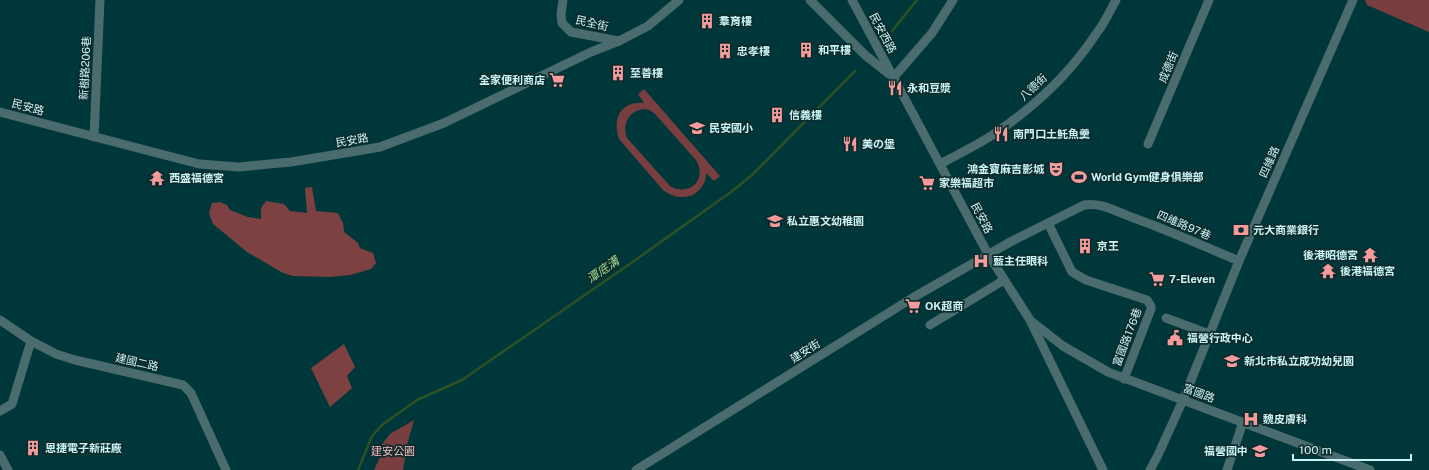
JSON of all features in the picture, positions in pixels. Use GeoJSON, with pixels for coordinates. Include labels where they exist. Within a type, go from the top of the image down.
{"type":"FeatureCollection","features":[{"type":"Feature","properties":{"kind":"street","name":"新樹路206巷"},"geometry":{"type":"LineString","coordinates":[[94,137],[100,0]]}},
{"type":"Feature","properties":{"kind":"street","name":"民全街"},"geometry":{"type":"LineString","coordinates":[[563,0],[562,23],[571,32],[619,41]]}},
{"type":"Feature","properties":{"kind":"street","name":"民安路"},"geometry":{"type":"LineString","coordinates":[[0,112],[200,164],[239,167],[291,162],[380,147],[444,124],[591,52],[619,41],[648,26],[679,0]]}},
{"type":"Feature","properties":{"kind":"street","name":"民安路"},"geometry":{"type":"LineString","coordinates":[[810,0],[860,51],[893,78],[988,254],[1030,320],[1103,470]]}},
{"type":"Feature","properties":{"kind":"street","name":"民安西路"},"geometry":{"type":"LineString","coordinates":[[852,0],[893,78]]}},
{"type":"Feature","properties":{"kind":"street"},"geometry":{"type":"LineString","coordinates":[[893,78],[932,33],[953,0]]}},
{"type":"Feature","properties":{"kind":"street","name":"八德街"},"geometry":{"type":"LineString","coordinates":[[940,164],[991,136],[1025,112],[1042,97],[1073,65],[1097,34],[1116,0]]}},
{"type":"Feature","properties":{"kind":"street","name":"成德街"},"geometry":{"type":"LineString","coordinates":[[1148,144],[1209,0]]}},
{"type":"Feature","properties":{"kind":"street","name":"四維路"},"geometry":{"type":"LineString","coordinates":[[1150,470],[1183,400],[1239,261],[1353,0]]}},
{"type":"Feature","properties":{"kind":"street","name":"四維路97巷"},"geometry":{"type":"LineString","coordinates":[[1048,223],[1084,205],[1091,204],[1105,206],[1157,226],[1239,261]]}},
{"type":"Feature","properties":{"kind":"street","name":"建安街"},"geometry":{"type":"LineString","coordinates":[[636,470],[911,299],[988,254],[1048,223]]}},
{"type":"Feature","properties":{"kind":"street","name":"富國路176巷"},"geometry":{"type":"LineString","coordinates":[[1048,223],[1072,272],[1086,280],[1147,300],[1151,306],[1124,379]]}},
{"type":"Feature","properties":{"kind":"street"},"geometry":{"type":"LineString","coordinates":[[930,324],[1004,280]]}},
{"type":"Feature","properties":{"kind":"street"},"geometry":{"type":"LineString","coordinates":[[1166,318],[1209,334]]}},
{"type":"Feature","properties":{"kind":"street","name":"建國二路"},"geometry":{"type":"LineString","coordinates":[[0,320],[31,341],[56,354],[75,360],[183,385],[191,393],[226,470]]}},
{"type":"Feature","properties":{"kind":"street","name":"富國路"},"geometry":{"type":"LineString","coordinates":[[1030,320],[1063,346],[1081,358],[1108,372],[1370,470]]}},
{"type":"Feature","properties":{"kind":"street"},"geometry":{"type":"LineString","coordinates":[[0,411],[12,404],[31,341]]}},
{"type":"Feature","properties":{"kind":"street"},"geometry":{"type":"LineString","coordinates":[[1227,470],[1243,422]]}},
{"type":"Feature","properties":{"kind":"street"},"geometry":{"type":"LineString","coordinates":[[0,455],[8,470]]}},
{"type":"Feature","properties":{"kind":"green space"},"geometry":{"type":"Polygon","coordinates":[[[1365,0],[1429,0],[1429,32],[1367,5],[1365,0]]]}},
{"type":"Feature","properties":{"kind":"green space"},"geometry":{"type":"Polygon","coordinates":[[[644,89],[720,176],[714,181],[706,173],[706,178],[702,187],[691,196],[678,197],[663,190],[619,139],[617,124],[620,112],[629,105],[644,103],[638,94],[644,89]],[[643,109],[633,113],[630,116],[625,128],[627,138],[670,186],[677,189],[690,188],[695,185],[700,174],[696,160],[654,113],[643,109]]]}},
{"type":"Feature","properties":{"kind":"green space","name":"建安公園"},"geometry":{"type":"Polygon","coordinates":[[[414,420],[408,441],[403,470],[374,470],[381,455],[380,447],[390,434],[414,420]]]}},
{"type":"Feature","properties":{"kind":"shaded area"},"geometry":{"type":"Polygon","coordinates":[[[312,187],[316,211],[338,213],[343,223],[344,232],[358,243],[360,248],[373,253],[376,263],[371,269],[350,275],[330,277],[293,276],[283,273],[247,252],[213,224],[209,213],[212,203],[220,202],[227,205],[230,210],[248,217],[261,219],[261,208],[266,201],[284,204],[290,211],[307,213],[305,188],[312,187]]]}},
{"type":"Feature","properties":{"kind":"shaded area"},"geometry":{"type":"Polygon","coordinates":[[[344,344],[355,367],[347,376],[352,388],[330,407],[311,368],[344,344]]]}},
{"type":"Feature","properties":{"kind":"waterway","name":"潭底溝"},"geometry":{"type":"LineString","coordinates":[[892,31],[917,0]]}},
{"type":"Feature","properties":{"kind":"waterway","name":"潭底溝"},"geometry":{"type":"LineString","coordinates":[[358,470],[372,436],[382,425],[417,400],[462,380],[731,192],[752,175],[855,71]]}},
{"type":"Feature","properties":{"kind":"place","name":"羣育樓"},"geometry":{"type":"Point","coordinates":[707,21]}},
{"type":"Feature","properties":{"kind":"place","name":"和平樓"},"geometry":{"type":"Point","coordinates":[806,50]}},
{"type":"Feature","properties":{"kind":"place","name":"忠孝樓"},"geometry":{"type":"Point","coordinates":[725,51]}},
{"type":"Feature","properties":{"kind":"place","name":"至善樓"},"geometry":{"type":"Point","coordinates":[618,73]}},
{"type":"Feature","properties":{"kind":"place","name":"全家便利商店"},"geometry":{"type":"Point","coordinates":[557,80]}},
{"type":"Feature","properties":{"kind":"place","name":"永和豆漿"},"geometry":{"type":"Point","coordinates":[895,88]}},
{"type":"Feature","properties":{"kind":"place","name":"信義樓"},"geometry":{"type":"Point","coordinates":[777,115]}},
{"type":"Feature","properties":{"kind":"place","name":"民安國小"},"geometry":{"type":"Point","coordinates":[697,128]}},
{"type":"Feature","properties":{"kind":"place","name":"南門口土魠魚羹"},"geometry":{"type":"Point","coordinates":[1001,134]}},
{"type":"Feature","properties":{"kind":"place","name":"美の堡"},"geometry":{"type":"Point","coordinates":[850,144]}},
{"type":"Feature","properties":{"kind":"place","name":"鴻金寶麻吉影城"},"geometry":{"type":"Point","coordinates":[1056,169]}},
{"type":"Feature","properties":{"kind":"place","name":"World Gym健身俱樂部"},"geometry":{"type":"Point","coordinates":[1079,177]}},
{"type":"Feature","properties":{"kind":"place","name":"西盛福德宮"},"geometry":{"type":"Point","coordinates":[157,178]}},
{"type":"Feature","properties":{"kind":"place","name":"家樂福超市"},"geometry":{"type":"Point","coordinates":[927,183]}},
{"type":"Feature","properties":{"kind":"place","name":"私立惠文幼稚園"},"geometry":{"type":"Point","coordinates":[775,221]}},
{"type":"Feature","properties":{"kind":"place","name":"元大商業銀行"},"geometry":{"type":"Point","coordinates":[1241,230]}},
{"type":"Feature","properties":{"kind":"place","name":"京王"},"geometry":{"type":"Point","coordinates":[1085,246]}},
{"type":"Feature","properties":{"kind":"place","name":"後港昭德宮"},"geometry":{"type":"Point","coordinates":[1370,255]}},
{"type":"Feature","properties":{"kind":"place","name":"藍主任眼科"},"geometry":{"type":"Point","coordinates":[981,261]}},
{"type":"Feature","properties":{"kind":"place","name":"後港福德宮"},"geometry":{"type":"Point","coordinates":[1328,271]}},
{"type":"Feature","properties":{"kind":"place","name":"7-Eleven"},"geometry":{"type":"Point","coordinates":[1157,279]}},
{"type":"Feature","properties":{"kind":"place","name":"OK超商"},"geometry":{"type":"Point","coordinates":[913,306]}},
{"type":"Feature","properties":{"kind":"place","name":"福營行政中心"},"geometry":{"type":"Point","coordinates":[1175,338]}},
{"type":"Feature","properties":{"kind":"place","name":"新北市私立成功幼兒園"},"geometry":{"type":"Point","coordinates":[1232,361]}},
{"type":"Feature","properties":{"kind":"place","name":"魏皮膚科"},"geometry":{"type":"Point","coordinates":[1251,419]}},
{"type":"Feature","properties":{"kind":"place","name":"恩捷電子新莊廠"},"geometry":{"type":"Point","coordinates":[33,448]}},
{"type":"Feature","properties":{"kind":"place","name":"福營國中"},"geometry":{"type":"Point","coordinates":[1260,451]}}]}
